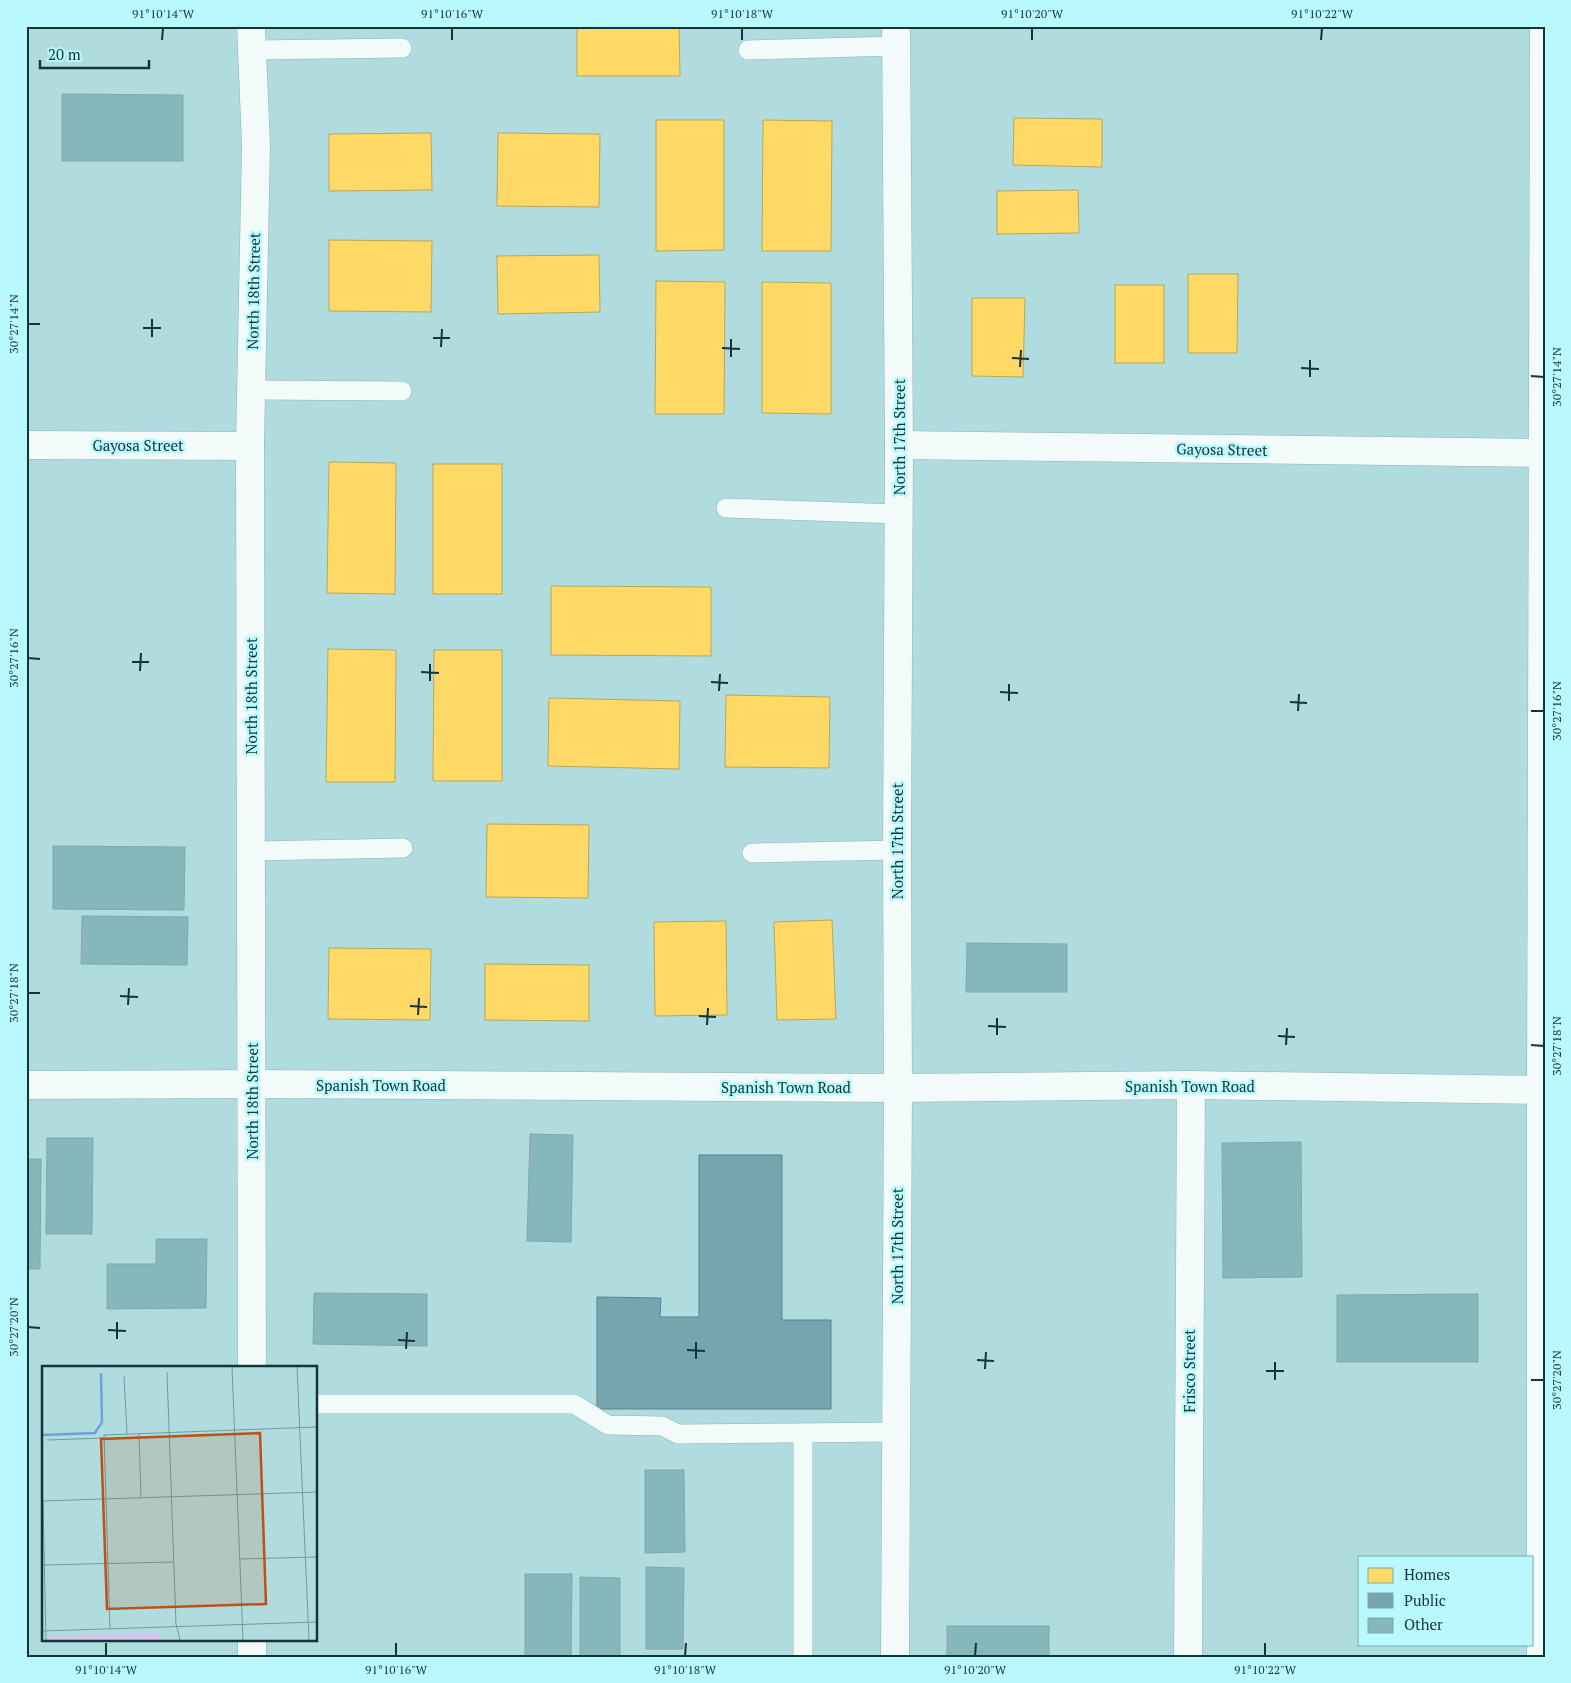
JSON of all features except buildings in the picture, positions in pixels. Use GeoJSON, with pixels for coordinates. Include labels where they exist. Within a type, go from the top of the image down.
{"type":"FeatureCollection","features":[{"type":"Feature","properties":{"kind":"street"},"geometry":{"type":"LineString","coordinates":[[1540,1657],[1543,1090],[1544,26]]}},
{"type":"Feature","properties":{"kind":"street","name":"North 17th Street"},"geometry":{"type":"LineString","coordinates":[[895,1657],[900,445],[896,36]]}},
{"type":"Feature","properties":{"kind":"street","name":"North 18th Street"},"geometry":{"type":"LineString","coordinates":[[252,38],[256,145],[250,446],[252,1366]]}},
{"type":"Feature","properties":{"kind":"street","name":"Gayosa Street"},"geometry":{"type":"LineString","coordinates":[[26,445],[250,446]]}},
{"type":"Feature","properties":{"kind":"street","name":"Gayosa Street"},"geometry":{"type":"LineString","coordinates":[[900,445],[1544,452]]}},
{"type":"Feature","properties":{"kind":"street","name":"Spanish Town Road"},"geometry":{"type":"LineString","coordinates":[[26,1085],[252,1084],[898,1088],[1191,1085],[1543,1090]]}},
{"type":"Feature","properties":{"kind":"street","name":"Frisco Street"},"geometry":{"type":"LineString","coordinates":[[1188,1657],[1191,1085]]}},
{"type":"Feature","properties":{"kind":"street"},"geometry":{"type":"LineString","coordinates":[[252,1640],[252,1657]]}},
{"type":"Feature","properties":{"kind":"lane"},"geometry":{"type":"LineString","coordinates":[[748,50],[896,36]]}},
{"type":"Feature","properties":{"kind":"lane"},"geometry":{"type":"LineString","coordinates":[[252,38],[402,48]]}},
{"type":"Feature","properties":{"kind":"lane"},"geometry":{"type":"LineString","coordinates":[[251,390],[402,391]]}},
{"type":"Feature","properties":{"kind":"lane"},"geometry":{"type":"LineString","coordinates":[[726,508],[899,514]]}},
{"type":"Feature","properties":{"kind":"lane"},"geometry":{"type":"LineString","coordinates":[[252,851],[403,848]]}},
{"type":"Feature","properties":{"kind":"lane"},"geometry":{"type":"LineString","coordinates":[[752,853],[897,850]]}},
{"type":"Feature","properties":{"kind":"lane"},"geometry":{"type":"LineString","coordinates":[[318,1404],[574,1404],[608,1425],[662,1426],[678,1434],[895,1432]]}},
{"type":"Feature","properties":{"kind":"lane"},"geometry":{"type":"LineString","coordinates":[[802,1657],[803,1434]]}}]}
